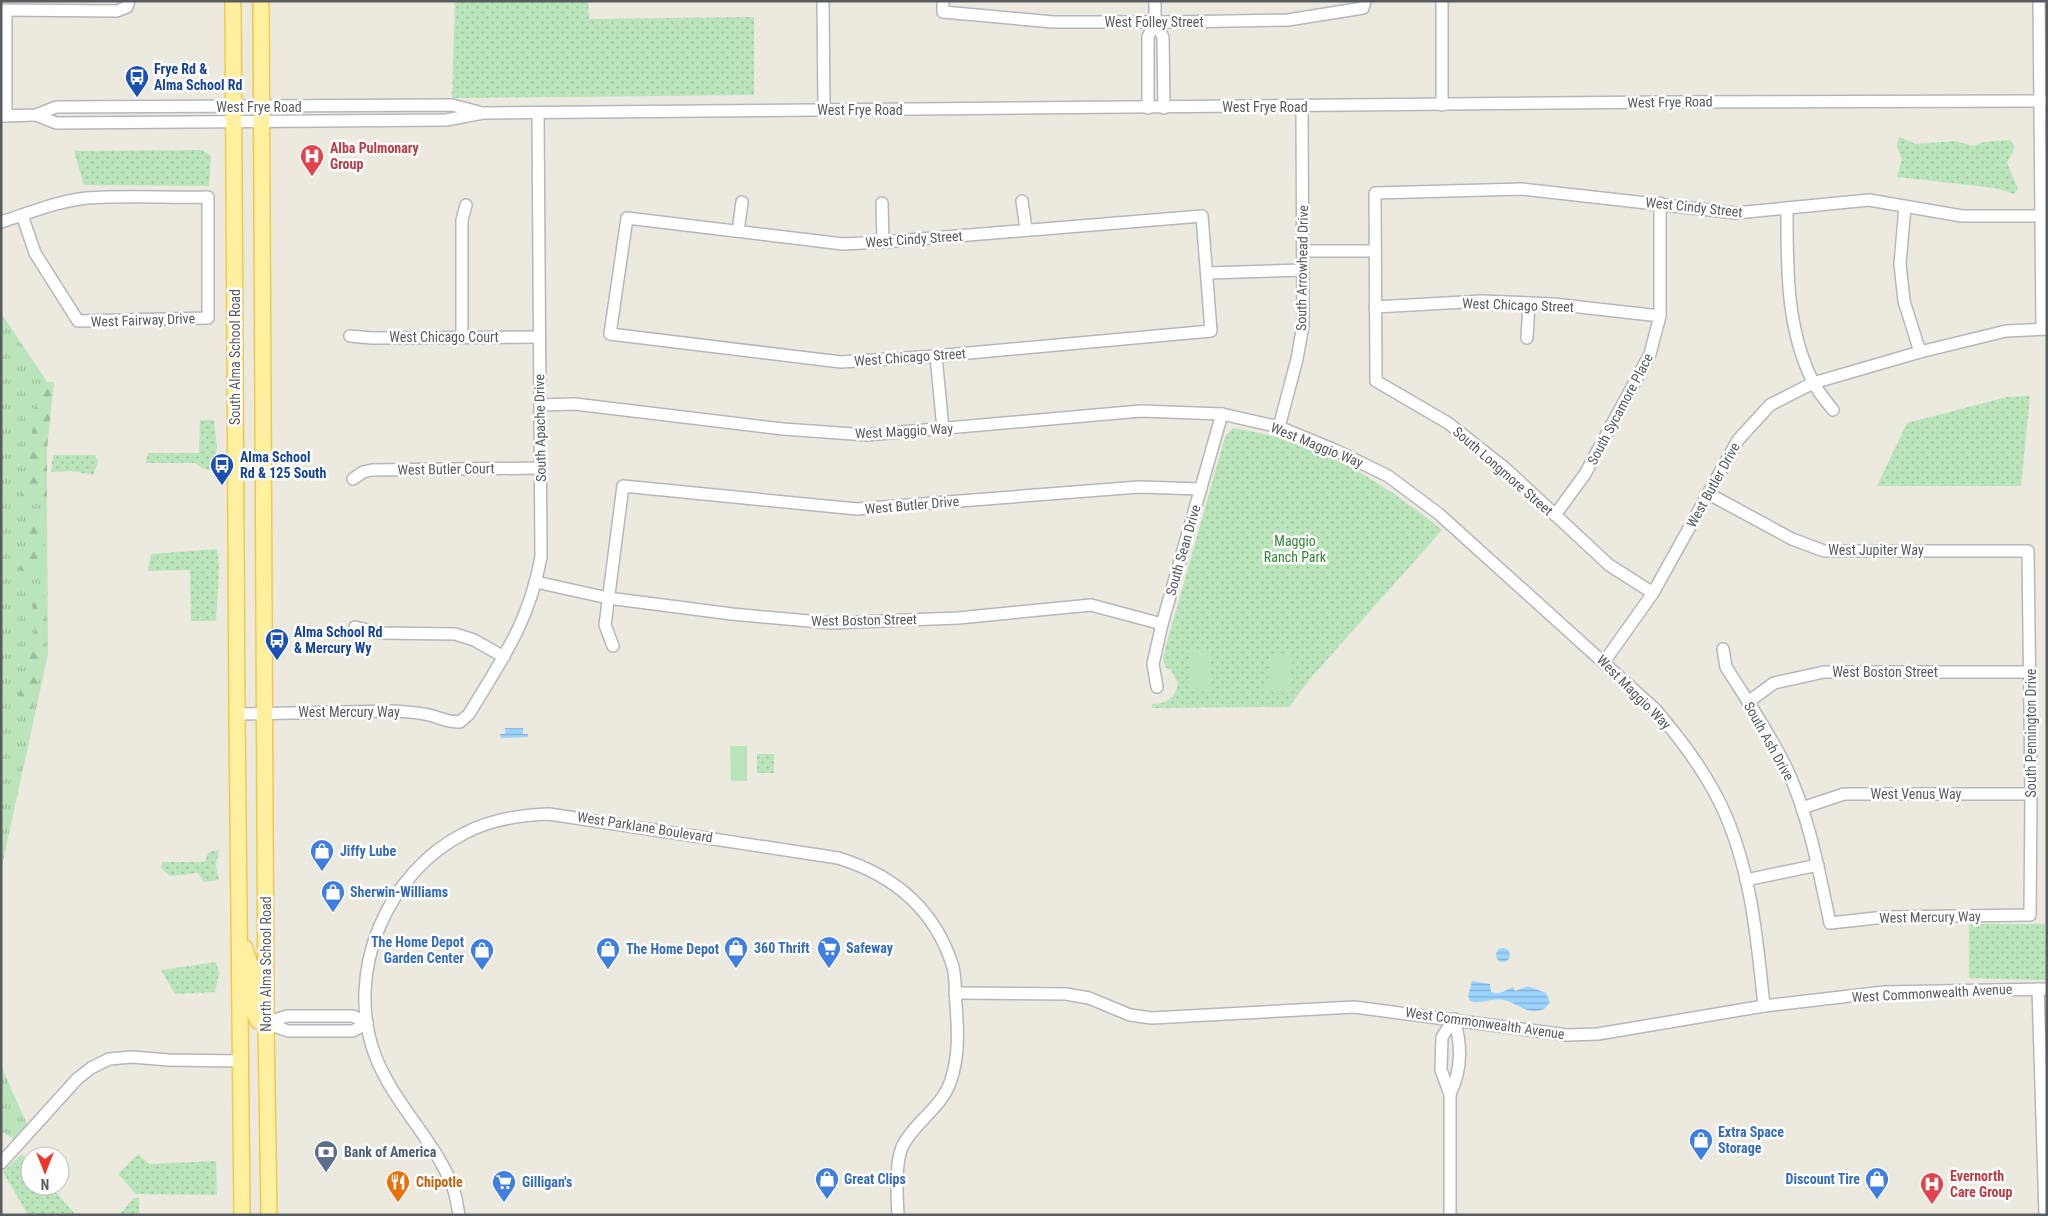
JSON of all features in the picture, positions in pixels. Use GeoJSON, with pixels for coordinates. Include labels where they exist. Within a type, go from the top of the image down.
{"type":"FeatureCollection","features":[{"type":"Feature","properties":{"kind":"main road","name":"South Alma School Road"},"geometry":{"type":"LineString","coordinates":[[233,1],[236,714]]}},
{"type":"Feature","properties":{"kind":"main road","name":"South Alma School Road"},"geometry":{"type":"LineString","coordinates":[[261,1],[265,713]]}},
{"type":"Feature","properties":{"kind":"main road","name":"North Alma School Road"},"geometry":{"type":"LineString","coordinates":[[265,713],[269,1215]]}},
{"type":"Feature","properties":{"kind":"main road","name":"North Alma School Road"},"geometry":{"type":"LineString","coordinates":[[236,714],[242,1215]]}},
{"type":"Feature","properties":{"kind":"main road"},"geometry":{"type":"LineString","coordinates":[[240,932],[252,971],[254,1012],[258,1021],[266,1023]]}},
{"type":"Feature","properties":{"kind":"street"},"geometry":{"type":"LineString","coordinates":[[823,1],[824,110]]}},
{"type":"Feature","properties":{"kind":"street"},"geometry":{"type":"LineString","coordinates":[[1155,1],[1156,22],[1163,37],[1164,108]]}},
{"type":"Feature","properties":{"kind":"street"},"geometry":{"type":"LineString","coordinates":[[1442,1],[1442,106]]}},
{"type":"Feature","properties":{"kind":"street"},"geometry":{"type":"LineString","coordinates":[[2039,1],[2043,101],[2040,216],[2044,329]]}},
{"type":"Feature","properties":{"kind":"street"},"geometry":{"type":"LineString","coordinates":[[4,116],[4,10],[117,11],[128,4]]}},
{"type":"Feature","properties":{"kind":"street","name":"West Folley Street"},"geometry":{"type":"LineString","coordinates":[[943,6],[1054,22],[1156,22],[1288,20],[1364,4]]}},
{"type":"Feature","properties":{"kind":"street"},"geometry":{"type":"LineString","coordinates":[[1148,108],[1148,38],[1156,22]]}},
{"type":"Feature","properties":{"kind":"street","name":"West Frye Road"},"geometry":{"type":"LineString","coordinates":[[36,115],[56,123],[261,123],[446,120],[483,113],[1442,106],[1661,102],[2043,101]]}},
{"type":"Feature","properties":{"kind":"street","name":"West Frye Road"},"geometry":{"type":"LineString","coordinates":[[4,116],[36,115],[56,107],[452,105],[483,113]]}},
{"type":"Feature","properties":{"kind":"street","name":"South Arrowhead Drive"},"geometry":{"type":"LineString","coordinates":[[1279,427],[1297,359],[1303,325],[1302,107]]}},
{"type":"Feature","properties":{"kind":"street","name":"South Apache Drive"},"geometry":{"type":"LineString","coordinates":[[460,722],[469,714],[516,637],[536,582],[541,558],[538,113]]}},
{"type":"Feature","properties":{"kind":"street","name":"West Cindy Street"},"geometry":{"type":"LineString","coordinates":[[1375,193],[1522,189],[1736,213],[1787,209],[1827,202],[1869,200],[1962,216],[2040,216]]}},
{"type":"Feature","properties":{"kind":"street","name":"South Longmore Street"},"geometry":{"type":"LineString","coordinates":[[1375,193],[1376,380],[1448,423],[1506,469],[1609,565],[1653,593]]}},
{"type":"Feature","properties":{"kind":"street","name":"West Fairway Drive"},"geometry":{"type":"LineString","coordinates":[[208,197],[208,318],[78,321],[35,253],[22,215],[86,198],[208,197]]}},
{"type":"Feature","properties":{"kind":"street"},"geometry":{"type":"LineString","coordinates":[[1022,201],[1026,229]]}},
{"type":"Feature","properties":{"kind":"street"},"geometry":{"type":"LineString","coordinates":[[738,230],[742,202]]}},
{"type":"Feature","properties":{"kind":"street"},"geometry":{"type":"LineString","coordinates":[[882,203],[883,242]]}},
{"type":"Feature","properties":{"kind":"street","name":"South Sycamore Place"},"geometry":{"type":"LineString","coordinates":[[1556,515],[1585,474],[1650,354],[1660,316],[1660,203]]}},
{"type":"Feature","properties":{"kind":"street"},"geometry":{"type":"LineString","coordinates":[[462,337],[462,220],[466,205]]}},
{"type":"Feature","properties":{"kind":"street"},"geometry":{"type":"LineString","coordinates":[[1906,207],[1900,264],[1904,302],[1920,352]]}},
{"type":"Feature","properties":{"kind":"street"},"geometry":{"type":"LineString","coordinates":[[1787,209],[1787,280],[1795,332],[1813,383],[1833,410]]}},
{"type":"Feature","properties":{"kind":"street"},"geometry":{"type":"LineString","coordinates":[[1,222],[22,215]]}},
{"type":"Feature","properties":{"kind":"street","name":"West Cindy Street"},"geometry":{"type":"LineString","coordinates":[[610,334],[627,218],[842,244],[1202,216],[1208,273]]}},
{"type":"Feature","properties":{"kind":"street"},"geometry":{"type":"LineString","coordinates":[[1304,251],[1375,251]]}},
{"type":"Feature","properties":{"kind":"street"},"geometry":{"type":"LineString","coordinates":[[1208,273],[1303,270]]}},
{"type":"Feature","properties":{"kind":"street","name":"West Chicago Street"},"geometry":{"type":"LineString","coordinates":[[610,334],[841,362],[936,356],[1212,331],[1208,273]]}},
{"type":"Feature","properties":{"kind":"street","name":"West Chicago Street"},"geometry":{"type":"LineString","coordinates":[[1375,307],[1482,302],[1529,303],[1660,316]]}},
{"type":"Feature","properties":{"kind":"street"},"geometry":{"type":"LineString","coordinates":[[1527,338],[1529,303]]}},
{"type":"Feature","properties":{"kind":"street","name":"West Butler Drive"},"geometry":{"type":"LineString","coordinates":[[1604,662],[1653,593],[1738,440],[1770,405],[1813,383],[1920,352],[1990,334],[2044,329]]}},
{"type":"Feature","properties":{"kind":"street","name":"West Chicago Court"},"geometry":{"type":"LineString","coordinates":[[350,336],[372,338],[539,337]]}},
{"type":"Feature","properties":{"kind":"street"},"geometry":{"type":"LineString","coordinates":[[936,356],[943,429]]}},
{"type":"Feature","properties":{"kind":"street","name":"West Maggio Way"},"geometry":{"type":"LineString","coordinates":[[540,405],[575,404],[829,433],[867,435],[1141,411],[1222,414],[1279,427],[1344,454],[1388,476],[1439,514],[1656,710],[1696,762],[1721,805],[1746,880],[1764,1006]]}},
{"type":"Feature","properties":{"kind":"street","name":"South Sean Drive"},"geometry":{"type":"LineString","coordinates":[[1157,688],[1153,664],[1162,624],[1222,414]]}},
{"type":"Feature","properties":{"kind":"street","name":"West Butler Court"},"geometry":{"type":"LineString","coordinates":[[353,479],[363,472],[372,470],[541,468]]}},
{"type":"Feature","properties":{"kind":"street","name":"West Butler Drive"},"geometry":{"type":"LineString","coordinates":[[608,598],[623,486],[857,509],[1139,487],[1201,489]]}},
{"type":"Feature","properties":{"kind":"street","name":"West Jupiter Way"},"geometry":{"type":"LineString","coordinates":[[1709,494],[1792,539],[1824,550],[2028,550]]}},
{"type":"Feature","properties":{"kind":"street","name":"South Pennington Drive"},"geometry":{"type":"LineString","coordinates":[[2028,550],[2031,794],[2030,916]]}},
{"type":"Feature","properties":{"kind":"street","name":"West Boston Street"},"geometry":{"type":"LineString","coordinates":[[536,582],[608,598],[732,614],[831,623],[958,618],[1090,605],[1162,624]]}},
{"type":"Feature","properties":{"kind":"street"},"geometry":{"type":"LineString","coordinates":[[608,598],[605,625],[614,646]]}},
{"type":"Feature","properties":{"kind":"street"},"geometry":{"type":"LineString","coordinates":[[355,627],[379,633],[455,634],[474,640],[504,657]]}},
{"type":"Feature","properties":{"kind":"street","name":"South Ash Drive"},"geometry":{"type":"LineString","coordinates":[[1723,649],[1726,667],[1786,768],[1802,808],[1818,865],[1830,922]]}},
{"type":"Feature","properties":{"kind":"street","name":"West Boston Street"},"geometry":{"type":"LineString","coordinates":[[1748,702],[1774,683],[1824,672],[2030,672]]}},
{"type":"Feature","properties":{"kind":"street","name":"West Mercury Way"},"geometry":{"type":"LineString","coordinates":[[236,714],[393,711],[432,716],[444,722],[460,722]]}},
{"type":"Feature","properties":{"kind":"street","name":"West Venus Way"},"geometry":{"type":"LineString","coordinates":[[1802,808],[1844,794],[2031,794]]}},
{"type":"Feature","properties":{"kind":"street","name":"West Parklane Boulevard"},"geometry":{"type":"LineString","coordinates":[[459,1215],[452,1186],[438,1159],[396,1097],[375,1055],[367,1024],[364,987],[374,940],[389,906],[411,874],[425,860],[465,832],[484,824],[529,815],[569,816],[838,858],[860,865],[890,880],[911,897],[922,910],[944,946],[953,969],[957,1054],[951,1082],[936,1106],[912,1132],[902,1148],[897,1181],[898,1215]]}},
{"type":"Feature","properties":{"kind":"street"},"geometry":{"type":"LineString","coordinates":[[1746,880],[1818,865]]}},
{"type":"Feature","properties":{"kind":"street","name":"West Mercury Way"},"geometry":{"type":"LineString","coordinates":[[1830,922],[1885,917],[2030,916]]}},
{"type":"Feature","properties":{"kind":"street"},"geometry":{"type":"LineString","coordinates":[[2043,989],[2044,1215]]}},
{"type":"Feature","properties":{"kind":"street","name":"West Commonwealth Avenue"},"geometry":{"type":"LineString","coordinates":[[955,993],[1066,994],[1089,998],[1130,1015],[1152,1018],[1354,1006],[1454,1018],[1552,1033],[1582,1034],[1764,1006],[1884,992],[2043,989]]}},
{"type":"Feature","properties":{"kind":"street"},"geometry":{"type":"LineString","coordinates":[[1450,1094],[1458,1079],[1461,1040],[1454,1018]]}},
{"type":"Feature","properties":{"kind":"street"},"geometry":{"type":"LineString","coordinates":[[1450,1215],[1450,1094],[1441,1070],[1442,1037],[1454,1018]]}},
{"type":"Feature","properties":{"kind":"street"},"geometry":{"type":"LineString","coordinates":[[266,1023],[288,1031],[353,1031],[367,1024]]}},
{"type":"Feature","properties":{"kind":"street"},"geometry":{"type":"LineString","coordinates":[[1,1163],[77,1079],[91,1068],[109,1059],[132,1057],[162,1060],[241,1061]]}},
{"type":"Feature","properties":{"kind":"green space"},"geometry":{"type":"Polygon","coordinates":[[[455,1],[588,1],[589,19],[754,17],[754,95],[452,98],[455,1]]]}},
{"type":"Feature","properties":{"kind":"green space"},"geometry":{"type":"Polygon","coordinates":[[[1899,137],[1916,144],[1955,141],[1973,146],[1984,142],[2010,140],[2015,147],[2007,163],[2018,189],[2014,194],[1995,188],[1897,177],[1902,159],[1897,146],[1899,137]]]}},
{"type":"Feature","properties":{"kind":"green space"},"geometry":{"type":"Polygon","coordinates":[[[202,150],[211,156],[209,186],[84,185],[74,151],[202,150]]]}},
{"type":"Feature","properties":{"kind":"green space"},"geometry":{"type":"Polygon","coordinates":[[[1,313],[46,380],[48,654],[1,870],[1,313]]]}},
{"type":"Feature","properties":{"kind":"green space"},"geometry":{"type":"Polygon","coordinates":[[[40,382],[54,382],[47,448],[47,498],[22,496],[40,382]]]}},
{"type":"Feature","properties":{"kind":"green space"},"geometry":{"type":"Polygon","coordinates":[[[2030,396],[2021,486],[1877,486],[1907,423],[2007,397],[2030,396]]]}},
{"type":"Feature","properties":{"kind":"green space"},"geometry":{"type":"Polygon","coordinates":[[[200,420],[214,420],[217,447],[213,471],[204,469],[195,463],[146,463],[148,453],[199,453],[200,420]]]}},
{"type":"Feature","properties":{"kind":"green space","name":"Maggio Ranch Park"},"geometry":{"type":"Polygon","coordinates":[[[1233,428],[1292,442],[1345,464],[1394,494],[1442,530],[1309,680],[1289,707],[1152,708],[1152,704],[1162,703],[1170,699],[1177,688],[1178,683],[1171,670],[1165,667],[1163,657],[1225,437],[1233,428]]]}},
{"type":"Feature","properties":{"kind":"green space"},"geometry":{"type":"Polygon","coordinates":[[[53,455],[95,455],[98,462],[93,475],[72,471],[51,472],[53,455]]]}},
{"type":"Feature","properties":{"kind":"green space"},"geometry":{"type":"Polygon","coordinates":[[[22,524],[44,527],[45,560],[41,581],[19,569],[31,536],[22,524]]]}},
{"type":"Feature","properties":{"kind":"green space"},"geometry":{"type":"Polygon","coordinates":[[[217,549],[219,567],[216,621],[191,621],[190,570],[148,571],[151,554],[217,549]]]}},
{"type":"Feature","properties":{"kind":"green space"},"geometry":{"type":"Polygon","coordinates":[[[41,590],[46,598],[46,655],[31,712],[15,708],[35,637],[32,594],[41,590]]]}},
{"type":"Feature","properties":{"kind":"green space"},"geometry":{"type":"Polygon","coordinates":[[[1190,651],[1211,652],[1209,689],[1188,688],[1190,651]]]}},
{"type":"Feature","properties":{"kind":"green space"},"geometry":{"type":"Polygon","coordinates":[[[1271,654],[1293,656],[1289,693],[1266,691],[1271,654]]]}},
{"type":"Feature","properties":{"kind":"green space"},"geometry":{"type":"Polygon","coordinates":[[[730,746],[747,746],[747,781],[731,781],[730,746]]]}},
{"type":"Feature","properties":{"kind":"green space"},"geometry":{"type":"Polygon","coordinates":[[[757,754],[774,754],[774,773],[757,773],[757,754]]]}},
{"type":"Feature","properties":{"kind":"green space"},"geometry":{"type":"Polygon","coordinates":[[[219,850],[216,866],[219,880],[204,882],[198,873],[170,876],[161,868],[163,862],[204,862],[209,852],[219,850]]]}},
{"type":"Feature","properties":{"kind":"green space"},"geometry":{"type":"Polygon","coordinates":[[[1969,924],[2045,924],[2046,980],[1969,978],[1969,924]]]}},
{"type":"Feature","properties":{"kind":"green space"},"geometry":{"type":"Polygon","coordinates":[[[216,962],[219,973],[215,992],[175,994],[161,970],[216,962]]]}},
{"type":"Feature","properties":{"kind":"green space"},"geometry":{"type":"Polygon","coordinates":[[[1,1066],[31,1133],[20,1143],[1,1131],[1,1066]]]}},
{"type":"Feature","properties":{"kind":"green space"},"geometry":{"type":"Polygon","coordinates":[[[138,1154],[149,1164],[216,1161],[217,1195],[136,1194],[118,1174],[138,1154]]]}},
{"type":"Feature","properties":{"kind":"green space"},"geometry":{"type":"Polygon","coordinates":[[[20,1156],[20,1196],[59,1196],[76,1215],[28,1215],[3,1172],[20,1156]]]}},
{"type":"Feature","properties":{"kind":"green space"},"geometry":{"type":"Polygon","coordinates":[[[134,1198],[139,1198],[139,1215],[119,1215],[134,1198]]]}},
{"type":"Feature","properties":{"kind":"water"},"geometry":{"type":"Polygon","coordinates":[[[505,728],[523,728],[523,734],[528,734],[528,737],[501,738],[500,734],[505,734],[505,728]]]}},
{"type":"Feature","properties":{"kind":"water"},"geometry":{"type":"Polygon","coordinates":[[[1503,948],[1508,950],[1510,955],[1508,960],[1503,962],[1498,960],[1496,955],[1498,950],[1503,948]]]}},
{"type":"Feature","properties":{"kind":"water"},"geometry":{"type":"Polygon","coordinates":[[[1472,981],[1490,984],[1491,992],[1495,993],[1503,992],[1513,987],[1515,991],[1528,986],[1546,993],[1550,1002],[1544,1009],[1533,1011],[1500,999],[1478,1002],[1470,1001],[1468,996],[1472,981]]]}},
{"type":"Feature","properties":{"kind":"place","name":"Frye Rd & Alma School Rd"},"geometry":{"type":"Point","coordinates":[137,98]}},
{"type":"Feature","properties":{"kind":"place","name":"Alba Pulmonary Group"},"geometry":{"type":"Point","coordinates":[312,177]}},
{"type":"Feature","properties":{"kind":"place","name":"Alma School Rd & 125 South"},"geometry":{"type":"Point","coordinates":[222,486]}},
{"type":"Feature","properties":{"kind":"place","name":"Alma School Rd & Mercury Wy"},"geometry":{"type":"Point","coordinates":[277,661]}},
{"type":"Feature","properties":{"kind":"place","name":"Jiffy Lube"},"geometry":{"type":"Point","coordinates":[322,872]}},
{"type":"Feature","properties":{"kind":"place","name":"Sherwin-Williams"},"geometry":{"type":"Point","coordinates":[333,913]}},
{"type":"Feature","properties":{"kind":"place","name":"360 Thrift"},"geometry":{"type":"Point","coordinates":[736,969]}},
{"type":"Feature","properties":{"kind":"place","name":"Safeway"},"geometry":{"type":"Point","coordinates":[829,969]}},
{"type":"Feature","properties":{"kind":"place","name":"The Home Depot"},"geometry":{"type":"Point","coordinates":[608,970]}},
{"type":"Feature","properties":{"kind":"place","name":"The Home Depot Garden Center"},"geometry":{"type":"Point","coordinates":[482,971]}},
{"type":"Feature","properties":{"kind":"place","name":"Extra Space Storage"},"geometry":{"type":"Point","coordinates":[1701,1161]}},
{"type":"Feature","properties":{"kind":"place","name":"Bank of America"},"geometry":{"type":"Point","coordinates":[326,1173]}},
{"type":"Feature","properties":{"kind":"place","name":"Great Clips"},"geometry":{"type":"Point","coordinates":[827,1200]}},
{"type":"Feature","properties":{"kind":"place","name":"Discount Tire"},"geometry":{"type":"Point","coordinates":[1877,1200]}},
{"type":"Feature","properties":{"kind":"place","name":"Chipotle"},"geometry":{"type":"Point","coordinates":[398,1203]}},
{"type":"Feature","properties":{"kind":"place","name":"Gilligan's"},"geometry":{"type":"Point","coordinates":[504,1203]}},
{"type":"Feature","properties":{"kind":"place","name":"Evernorth Care Group"},"geometry":{"type":"Point","coordinates":[1932,1205]}}]}
